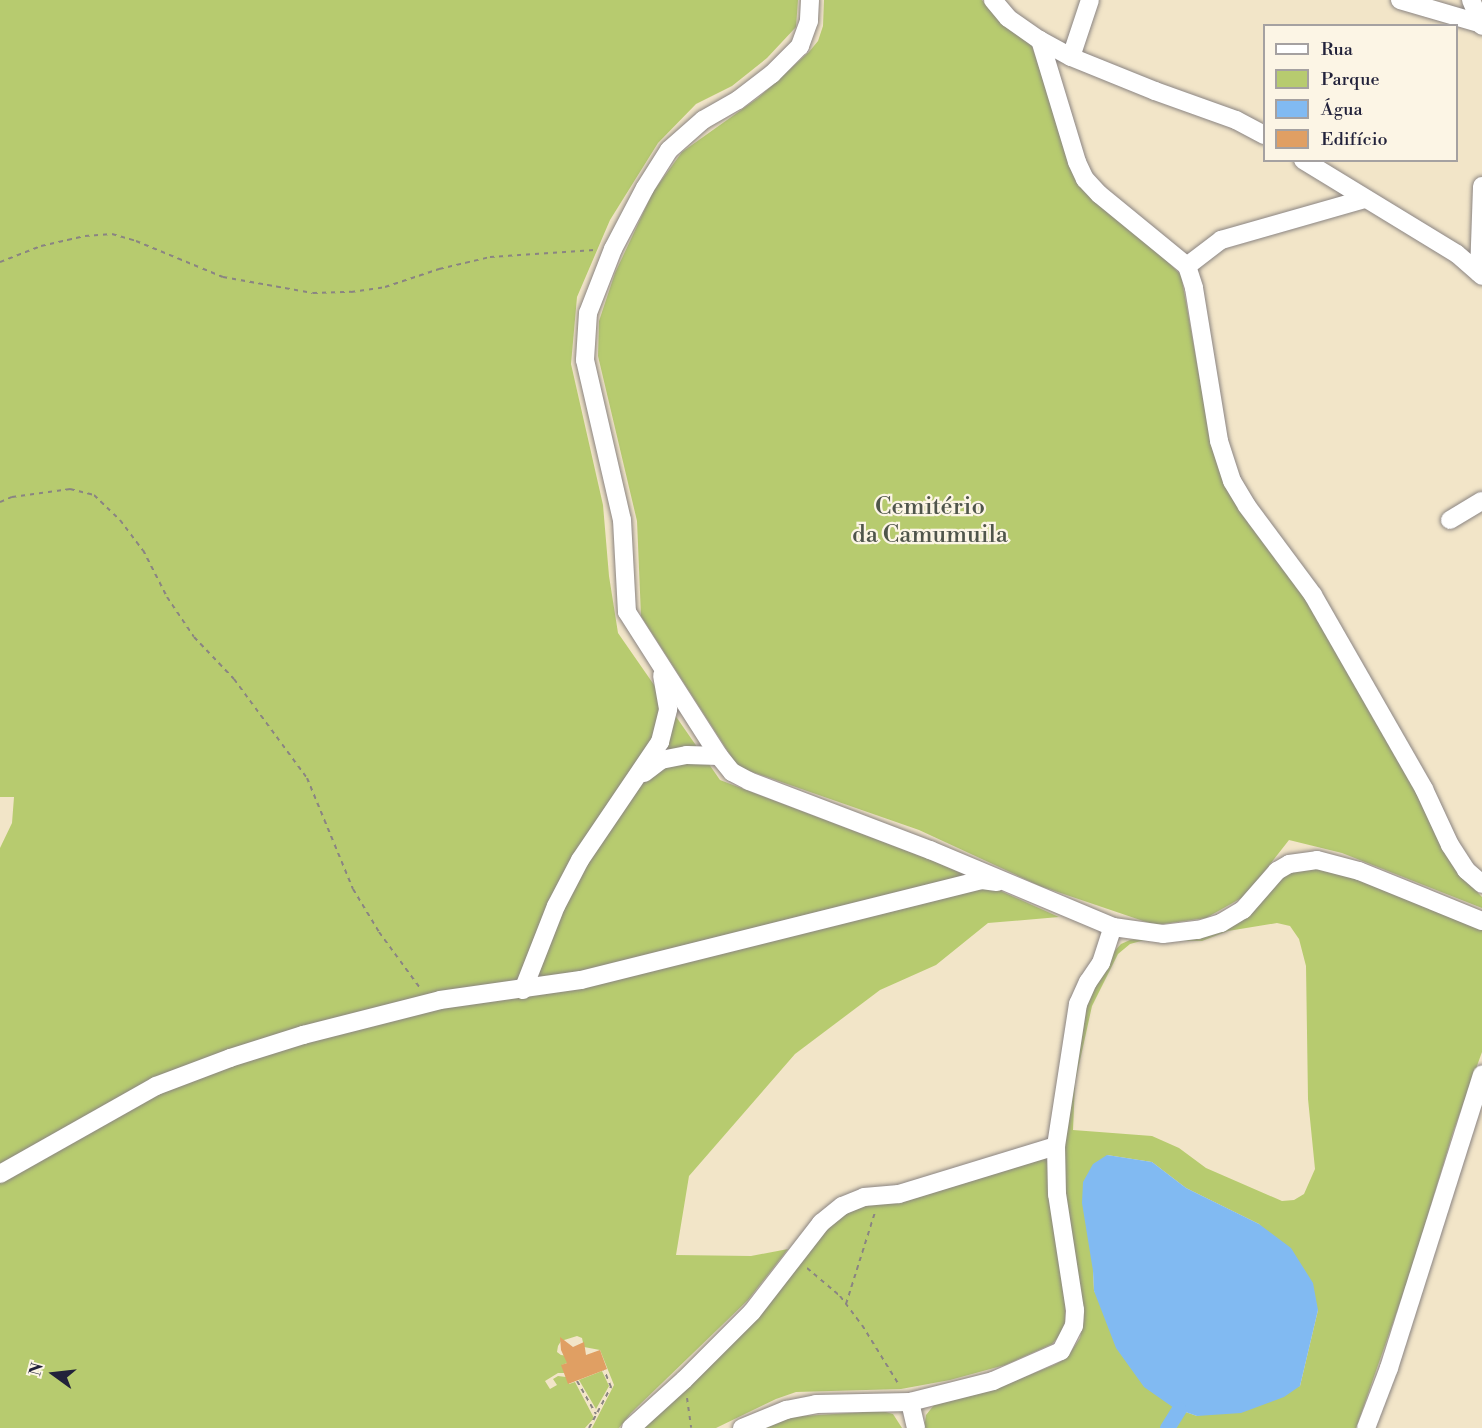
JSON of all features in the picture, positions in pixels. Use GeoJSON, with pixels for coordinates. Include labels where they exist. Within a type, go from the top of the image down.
{"type":"FeatureCollection","features":[{"type":"Feature","properties":{"kind":"street"},"geometry":{"type":"LineString","coordinates":[[810,0],[809,21],[800,46],[772,74],[738,100],[703,120],[669,150],[645,188],[613,249],[588,313],[585,360],[622,520],[627,612],[719,756],[732,772],[749,782],[930,850],[1113,927],[1163,934],[1198,930],[1221,923],[1243,910],[1277,871],[1289,864],[1317,860],[1359,871],[1482,921]]}},
{"type":"Feature","properties":{"kind":"street"},"geometry":{"type":"LineString","coordinates":[[993,0],[1008,18],[1040,40],[1071,57],[1155,91],[1236,120],[1263,134]]}},
{"type":"Feature","properties":{"kind":"street"},"geometry":{"type":"LineString","coordinates":[[1071,57],[1090,0]]}},
{"type":"Feature","properties":{"kind":"street"},"geometry":{"type":"LineString","coordinates":[[1400,0],[1482,25]]}},
{"type":"Feature","properties":{"kind":"street"},"geometry":{"type":"LineString","coordinates":[[1471,0],[1482,25]]}},
{"type":"Feature","properties":{"kind":"street"},"geometry":{"type":"LineString","coordinates":[[1040,40],[1077,162],[1085,179],[1186,266],[1194,288],[1219,441],[1232,481],[1247,506],[1313,595],[1424,789],[1450,845],[1466,870],[1482,884]]}},
{"type":"Feature","properties":{"kind":"street"},"geometry":{"type":"LineString","coordinates":[[1306,162],[1457,254],[1480,275]]}},
{"type":"Feature","properties":{"kind":"street"},"geometry":{"type":"LineString","coordinates":[[1480,275],[1482,186]]}},
{"type":"Feature","properties":{"kind":"street"},"geometry":{"type":"LineString","coordinates":[[1186,266],[1221,240],[1365,199]]}},
{"type":"Feature","properties":{"kind":"street"},"geometry":{"type":"LineString","coordinates":[[1450,520],[1482,501]]}},
{"type":"Feature","properties":{"kind":"street"},"geometry":{"type":"LineString","coordinates":[[523,990],[556,906],[580,860],[660,742],[668,709],[661,668]]}},
{"type":"Feature","properties":{"kind":"street"},"geometry":{"type":"LineString","coordinates":[[639,776],[661,760],[687,755],[719,756]]}},
{"type":"Feature","properties":{"kind":"street"},"geometry":{"type":"LineString","coordinates":[[0,1174],[156,1086],[230,1058],[303,1035],[431,1002],[581,980],[982,880],[1005,883]]}},
{"type":"Feature","properties":{"kind":"street"},"geometry":{"type":"LineString","coordinates":[[742,1428],[786,1410],[816,1404],[910,1402],[993,1381],[1061,1351],[1070,1338],[1075,1310],[1057,1194],[1056,1146],[1078,1004],[1088,982],[1101,963],[1113,927]]}},
{"type":"Feature","properties":{"kind":"street"},"geometry":{"type":"LineString","coordinates":[[1366,1428],[1389,1368],[1482,1074]]}},
{"type":"Feature","properties":{"kind":"street"},"geometry":{"type":"LineString","coordinates":[[631,1428],[684,1380],[752,1312],[821,1223],[842,1206],[864,1197],[899,1194],[1056,1146]]}},
{"type":"Feature","properties":{"kind":"street"},"geometry":{"type":"LineString","coordinates":[[910,1402],[916,1428]]}},
{"type":"Feature","properties":{"kind":"path"},"geometry":{"type":"LineString","coordinates":[[0,262],[41,246],[85,236],[112,234],[223,277],[313,293],[385,287],[439,269],[490,258],[613,249]]}},
{"type":"Feature","properties":{"kind":"path"},"geometry":{"type":"LineString","coordinates":[[0,502],[12,497],[70,489],[94,495],[120,520],[143,550],[167,597],[195,637],[234,679],[307,778],[353,889],[379,932],[431,1002]]}},
{"type":"Feature","properties":{"kind":"path"},"geometry":{"type":"LineString","coordinates":[[846,1304],[881,1196]]}},
{"type":"Feature","properties":{"kind":"path"},"geometry":{"type":"LineString","coordinates":[[796,1258],[846,1304],[862,1324],[910,1402]]}},
{"type":"Feature","properties":{"kind":"path"},"geometry":{"type":"LineString","coordinates":[[589,1428],[611,1387],[604,1370]]}},
{"type":"Feature","properties":{"kind":"path"},"geometry":{"type":"LineString","coordinates":[[684,1380],[691,1428]]}},
{"type":"Feature","properties":{"kind":"path"},"geometry":{"type":"LineString","coordinates":[[576,1381],[596,1414]]}},
{"type":"Feature","properties":{"kind":"green space"},"geometry":{"type":"Polygon","coordinates":[[[0,0],[798,0],[796,27],[767,58],[732,86],[696,104],[658,143],[610,220],[577,297],[571,364],[603,505],[609,576],[618,633],[720,780],[936,862],[1059,917],[988,923],[936,965],[880,990],[795,1054],[689,1176],[676,1255],[751,1256],[788,1249],[748,1300],[631,1413],[619,1428],[592,1428],[614,1385],[600,1350],[584,1347],[582,1338],[577,1336],[561,1341],[558,1346],[557,1352],[574,1360],[562,1365],[565,1373],[558,1373],[545,1381],[550,1389],[557,1385],[553,1379],[558,1376],[566,1377],[569,1384],[575,1382],[594,1418],[585,1428],[0,1428],[0,848],[12,823],[14,797],[0,797],[0,0]]]}},
{"type":"Feature","properties":{"kind":"green space","name":"Cemitério da Camumuila"},"geometry":{"type":"Polygon","coordinates":[[[824,0],[982,0],[996,17],[1031,43],[1072,167],[1181,275],[1212,447],[1306,597],[1419,792],[1461,875],[1482,897],[1482,908],[1342,853],[1289,840],[1245,896],[1206,918],[1155,925],[1040,886],[919,830],[738,767],[641,616],[637,521],[598,356],[599,321],[615,273],[653,192],[682,152],[758,98],[809,52],[818,41],[823,26],[824,0]]]}},
{"type":"Feature","properties":{"kind":"green space"},"geometry":{"type":"Polygon","coordinates":[[[1297,868],[1338,870],[1482,928],[1482,1052],[1453,1132],[1410,1274],[1356,1428],[924,1428],[926,1415],[934,1405],[993,1390],[1054,1365],[1067,1358],[1080,1338],[1084,1319],[1061,1167],[1087,1005],[1109,957],[1121,944],[1130,940],[1193,934],[1297,868]],[[1277,923],[1228,931],[1202,941],[1141,941],[1130,944],[1118,954],[1092,1006],[1075,1083],[1073,1130],[1152,1136],[1179,1148],[1206,1168],[1282,1201],[1294,1200],[1304,1194],[1315,1169],[1308,1099],[1306,966],[1299,939],[1290,926],[1277,923]],[[1107,1155],[1093,1271],[1094,1291],[1174,1408],[1197,1416],[1300,1386],[1318,1310],[1259,1224],[1186,1188],[1152,1162],[1107,1155]]]}},
{"type":"Feature","properties":{"kind":"green space"},"geometry":{"type":"Polygon","coordinates":[[[1044,1158],[1049,1162],[1065,1304],[1065,1322],[1060,1335],[1052,1344],[1005,1365],[950,1380],[901,1389],[796,1392],[776,1399],[716,1428],[637,1428],[833,1220],[857,1205],[900,1203],[1044,1158]]]}},
{"type":"Feature","properties":{"kind":"green space"},"geometry":{"type":"Polygon","coordinates":[[[602,1371],[609,1386],[596,1409],[579,1380],[602,1371]]]}},
{"type":"Feature","properties":{"kind":"green space"},"geometry":{"type":"Polygon","coordinates":[[[882,1411],[893,1414],[902,1428],[764,1428],[787,1417],[882,1411]]]}},
{"type":"Feature","properties":{"kind":"water"},"geometry":{"type":"Polygon","coordinates":[[[1107,1155],[1152,1162],[1186,1188],[1259,1224],[1291,1248],[1313,1283],[1318,1310],[1300,1386],[1284,1397],[1241,1413],[1197,1416],[1174,1408],[1144,1387],[1116,1348],[1094,1291],[1082,1203],[1083,1182],[1093,1164],[1107,1155]]]}},
{"type":"Feature","properties":{"kind":"building"},"geometry":{"type":"Polygon","coordinates":[[[560,1337],[573,1347],[584,1342],[586,1355],[600,1350],[607,1369],[568,1384],[561,1365],[567,1363],[561,1350],[560,1337]]]}},
{"type":"Feature","properties":{"kind":"waterway"},"geometry":{"type":"LineString","coordinates":[[1167,1428],[1179,1409]]}}]}
